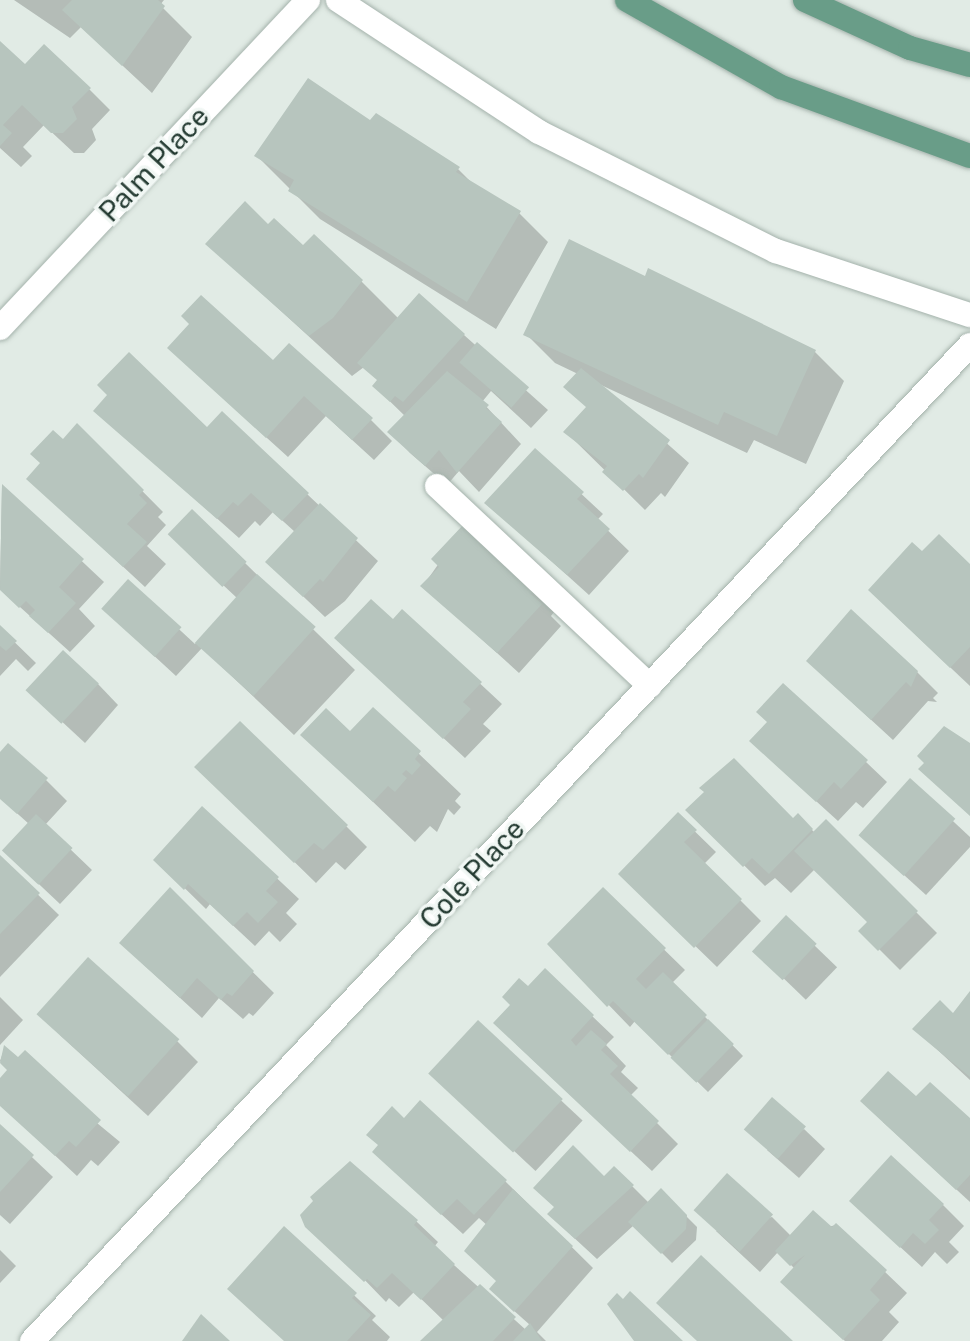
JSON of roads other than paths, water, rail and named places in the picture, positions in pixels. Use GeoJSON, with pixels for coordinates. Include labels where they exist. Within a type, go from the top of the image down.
{"type":"FeatureCollection","features":[{"type":"Feature","properties":{"kind":"main road"},"geometry":{"type":"LineString","coordinates":[[627,0],[781,87],[970,156]]}},
{"type":"Feature","properties":{"kind":"main road"},"geometry":{"type":"LineString","coordinates":[[805,0],[910,48],[970,65]]}},
{"type":"Feature","properties":{"kind":"street","name":"Palm Place"},"geometry":{"type":"LineString","coordinates":[[0,328],[308,0]]}},
{"type":"Feature","properties":{"kind":"street"},"geometry":{"type":"LineString","coordinates":[[338,0],[539,132],[776,251],[970,315]]}},
{"type":"Feature","properties":{"kind":"street","name":"Cole Place"},"geometry":{"type":"LineString","coordinates":[[32,1341],[970,345]]}},
{"type":"Feature","properties":{"kind":"street"},"geometry":{"type":"LineString","coordinates":[[437,486],[650,686]]}}]}
